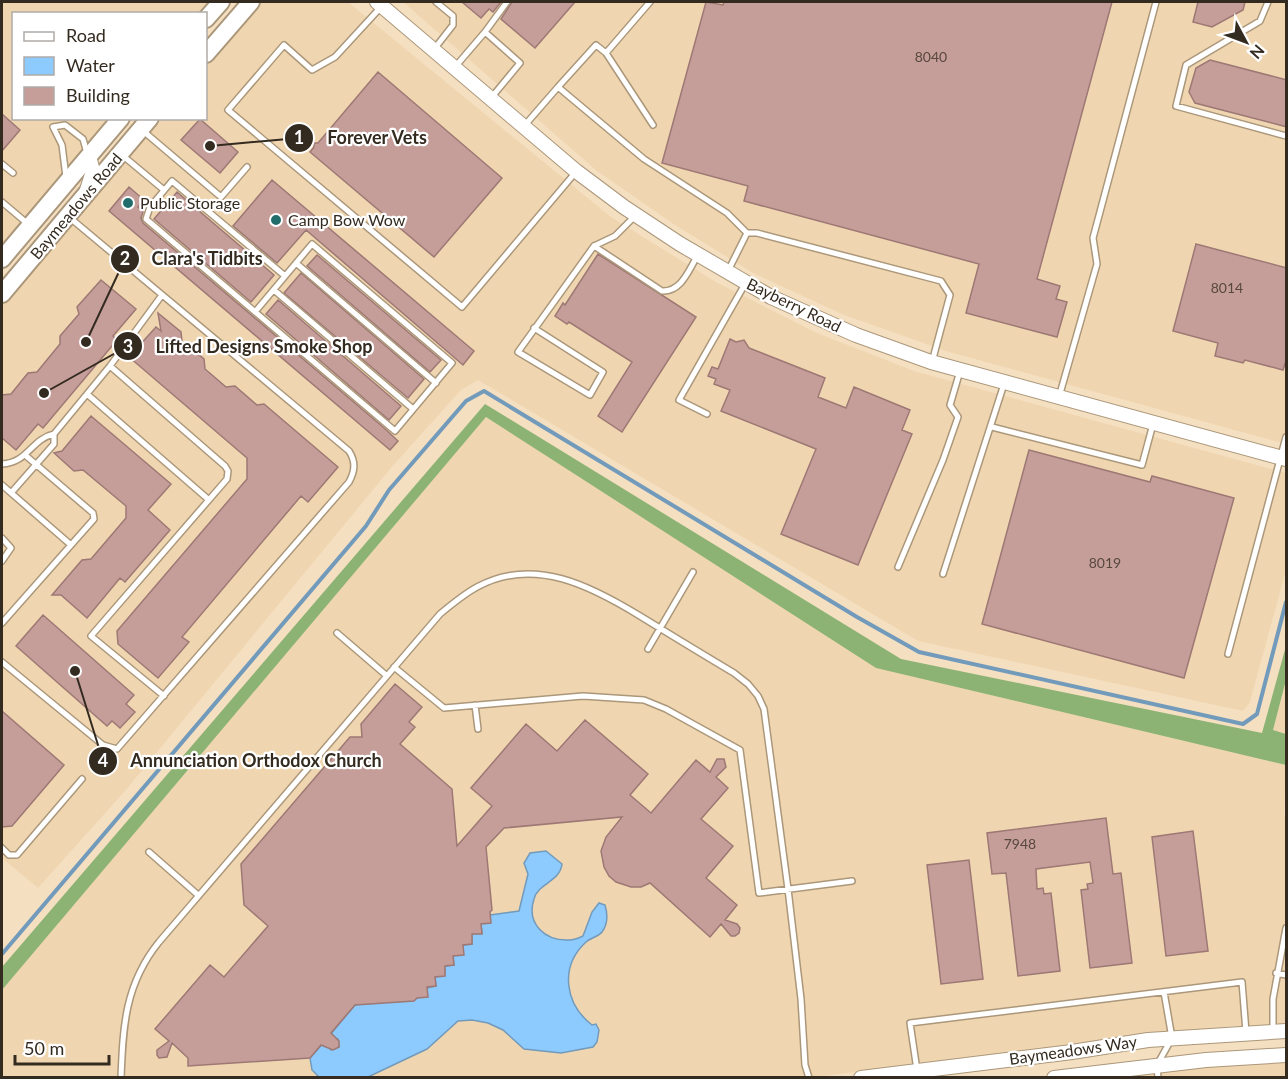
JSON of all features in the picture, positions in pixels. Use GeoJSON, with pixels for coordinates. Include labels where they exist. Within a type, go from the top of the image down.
{"type":"FeatureCollection","features":[{"type":"Feature","properties":{"kind":"main road"},"geometry":{"type":"LineString","coordinates":[[207,18],[220,2]]}},
{"type":"Feature","properties":{"kind":"main road"},"geometry":{"type":"LineString","coordinates":[[207,53],[251,2]]}},
{"type":"Feature","properties":{"kind":"main road","name":"Baymeadows Road"},"geometry":{"type":"LineString","coordinates":[[2,259],[119,120]]}},
{"type":"Feature","properties":{"kind":"main road","name":"Baymeadows Road"},"geometry":{"type":"LineString","coordinates":[[2,294],[146,124]]}},
{"type":"Feature","properties":{"kind":"street","name":"Bayberry Road"},"geometry":{"type":"LineString","coordinates":[[379,3],[576,171],[636,215],[698,255],[771,297],[856,335],[931,363],[1284,458]]}},
{"type":"Feature","properties":{"kind":"street"},"geometry":{"type":"LineString","coordinates":[[86,195],[93,171],[89,157]]}},
{"type":"Feature","properties":{"kind":"street","name":"Baymeadows Way"},"geometry":{"type":"LineString","coordinates":[[861,1077],[1172,1038],[1280,1031]]}},
{"type":"Feature","properties":{"kind":"street","name":"Baymeadows Way"},"geometry":{"type":"LineString","coordinates":[[1054,1077],[1157,1071],[1287,1055]]}},
{"type":"Feature","properties":{"kind":"lane"},"geometry":{"type":"LineString","coordinates":[[434,50],[453,26],[453,16],[436,2]]}},
{"type":"Feature","properties":{"kind":"lane"},"geometry":{"type":"LineString","coordinates":[[454,68],[507,2]]}},
{"type":"Feature","properties":{"kind":"lane"},"geometry":{"type":"LineString","coordinates":[[606,53],[650,2]]}},
{"type":"Feature","properties":{"kind":"lane"},"geometry":{"type":"LineString","coordinates":[[1059,397],[1097,264],[1093,238],[1156,2]]}},
{"type":"Feature","properties":{"kind":"lane"},"geometry":{"type":"LineString","coordinates":[[1268,2],[1260,21],[1186,65],[1176,106],[1287,136]]}},
{"type":"Feature","properties":{"kind":"lane"},"geometry":{"type":"LineString","coordinates":[[379,3],[335,57],[312,70],[284,45],[228,110],[462,307],[576,171]]}},
{"type":"Feature","properties":{"kind":"lane"},"geometry":{"type":"LineString","coordinates":[[485,32],[520,63],[490,99]]}},
{"type":"Feature","properties":{"kind":"lane"},"geometry":{"type":"LineString","coordinates":[[524,127],[596,45],[606,53],[653,125]]}},
{"type":"Feature","properties":{"kind":"lane"},"geometry":{"type":"LineString","coordinates":[[558,87],[644,159],[727,213],[747,233],[757,233],[940,281],[950,295],[931,363]]}},
{"type":"Feature","properties":{"kind":"lane"},"geometry":{"type":"LineString","coordinates":[[146,124],[221,198],[247,167]]}},
{"type":"Feature","properties":{"kind":"lane"},"geometry":{"type":"LineString","coordinates":[[67,183],[62,145],[53,127],[65,126],[83,139],[89,157]]}},
{"type":"Feature","properties":{"kind":"lane"},"geometry":{"type":"LineString","coordinates":[[121,154],[164,190]]}},
{"type":"Feature","properties":{"kind":"lane"},"geometry":{"type":"LineString","coordinates":[[2,164],[13,173]]}},
{"type":"Feature","properties":{"kind":"lane"},"geometry":{"type":"LineString","coordinates":[[255,312],[312,244],[453,363],[394,431],[146,219],[150,207],[172,181],[285,276]]}},
{"type":"Feature","properties":{"kind":"lane"},"geometry":{"type":"LineString","coordinates":[[2,201],[30,226]]}},
{"type":"Feature","properties":{"kind":"lane"},"geometry":{"type":"LineString","coordinates":[[534,328],[603,372],[590,395],[518,352],[534,328],[594,246],[615,236],[636,215]]}},
{"type":"Feature","properties":{"kind":"lane"},"geometry":{"type":"LineString","coordinates":[[2,662],[109,748],[117,749],[349,482],[355,467],[354,458],[349,451],[68,216]]}},
{"type":"Feature","properties":{"kind":"lane"},"geometry":{"type":"LineString","coordinates":[[728,272],[747,233]]}},
{"type":"Feature","properties":{"kind":"lane"},"geometry":{"type":"LineString","coordinates":[[594,246],[662,291],[669,291],[680,284],[698,255]]}},
{"type":"Feature","properties":{"kind":"lane"},"geometry":{"type":"LineString","coordinates":[[296,263],[436,382]]}},
{"type":"Feature","properties":{"kind":"lane"},"geometry":{"type":"LineString","coordinates":[[707,414],[679,400],[746,282]]}},
{"type":"Feature","properties":{"kind":"lane"},"geometry":{"type":"LineString","coordinates":[[274,290],[413,409]]}},
{"type":"Feature","properties":{"kind":"lane"},"geometry":{"type":"LineString","coordinates":[[11,493],[54,444],[54,434],[110,366],[162,295]]}},
{"type":"Feature","properties":{"kind":"lane"},"geometry":{"type":"LineString","coordinates":[[110,366],[228,471],[228,479],[91,636],[164,696]]}},
{"type":"Feature","properties":{"kind":"lane"},"geometry":{"type":"LineString","coordinates":[[898,567],[943,460],[958,417],[950,405],[960,371]]}},
{"type":"Feature","properties":{"kind":"lane"},"geometry":{"type":"LineString","coordinates":[[943,574],[1005,383]]}},
{"type":"Feature","properties":{"kind":"lane"},"geometry":{"type":"LineString","coordinates":[[87,394],[209,500]]}},
{"type":"Feature","properties":{"kind":"lane"},"geometry":{"type":"LineString","coordinates":[[992,427],[1142,465],[1153,423]]}},
{"type":"Feature","properties":{"kind":"lane"},"geometry":{"type":"LineString","coordinates":[[2,464],[15,462],[25,455],[42,436],[54,434]]}},
{"type":"Feature","properties":{"kind":"lane"},"geometry":{"type":"LineString","coordinates":[[1228,654],[1284,458],[1287,437]]}},
{"type":"Feature","properties":{"kind":"lane"},"geometry":{"type":"LineString","coordinates":[[2,623],[94,519],[93,513],[25,455]]}},
{"type":"Feature","properties":{"kind":"lane"},"geometry":{"type":"LineString","coordinates":[[2,485],[71,545]]}},
{"type":"Feature","properties":{"kind":"lane"},"geometry":{"type":"LineString","coordinates":[[2,538],[11,548],[2,561]]}},
{"type":"Feature","properties":{"kind":"lane"},"geometry":{"type":"LineString","coordinates":[[648,649],[693,572]]}},
{"type":"Feature","properties":{"kind":"lane"},"geometry":{"type":"LineString","coordinates":[[121,1077],[125,1011],[133,987],[153,949],[440,614],[460,598],[485,584],[519,575],[540,574],[582,584],[603,593],[734,673],[758,696],[764,709],[800,992],[805,1065],[809,1077]]}},
{"type":"Feature","properties":{"kind":"lane"},"geometry":{"type":"LineString","coordinates":[[337,633],[387,676]]}},
{"type":"Feature","properties":{"kind":"lane"},"geometry":{"type":"LineString","coordinates":[[394,667],[444,708],[583,696],[644,700],[666,709],[740,750],[759,892],[852,881]]}},
{"type":"Feature","properties":{"kind":"lane"},"geometry":{"type":"LineString","coordinates":[[475,705],[478,729]]}},
{"type":"Feature","properties":{"kind":"lane"},"geometry":{"type":"LineString","coordinates":[[2,848],[9,855],[17,855],[82,779]]}},
{"type":"Feature","properties":{"kind":"lane"},"geometry":{"type":"LineString","coordinates":[[149,852],[198,895]]}},
{"type":"Feature","properties":{"kind":"lane"},"geometry":{"type":"LineString","coordinates":[[1280,1031],[1273,999],[1276,973],[1287,928]]}},
{"type":"Feature","properties":{"kind":"lane"},"geometry":{"type":"LineString","coordinates":[[1276,973],[1287,975]]}},
{"type":"Feature","properties":{"kind":"lane"},"geometry":{"type":"LineString","coordinates":[[917,1070],[910,1023],[1242,982],[1246,1032]]}},
{"type":"Feature","properties":{"kind":"lane"},"geometry":{"type":"LineString","coordinates":[[1157,1071],[1172,1038],[1164,992]]}},
{"type":"Feature","properties":{"kind":"shaded area"},"geometry":{"type":"Polygon","coordinates":[[[2,2],[213,2],[203,12],[12,12],[12,120],[111,120],[2,249],[2,2]]]}},
{"type":"Feature","properties":{"kind":"shaded area"},"geometry":{"type":"Polygon","coordinates":[[[261,2],[348,2],[611,217],[716,282],[817,333],[914,371],[1286,473],[1286,570],[1250,702],[1243,711],[918,641],[478,380],[461,390],[391,468],[125,791],[38,888],[2,858],[2,306],[161,120],[207,120],[207,66],[261,2]]]}},
{"type":"Feature","properties":{"kind":"shaded area"},"geometry":{"type":"Polygon","coordinates":[[[403,2],[1286,2],[1286,444],[949,352],[844,315],[753,273],[675,225],[597,171],[403,2]]]}},
{"type":"Feature","properties":{"kind":"shaded area"},"geometry":{"type":"Polygon","coordinates":[[[486,417],[876,668],[1286,765],[1284,815],[1286,815],[1286,1026],[1231,1026],[807,1078],[2,1078],[2,990],[486,417]]]}},
{"type":"Feature","properties":{"kind":"shaded area"},"geometry":{"type":"Polygon","coordinates":[[[1286,680],[1286,734],[1273,730],[1286,680]]]}},
{"type":"Feature","properties":{"kind":"shaded area"},"geometry":{"type":"Polygon","coordinates":[[[1286,1063],[1286,1077],[1111,1078],[1241,1064],[1286,1063]]]}},
{"type":"Feature","properties":{"kind":"green space"},"geometry":{"type":"Polygon","coordinates":[[[485,404],[901,659],[1262,733],[1286,646],[1286,680],[1273,730],[1286,734],[1286,765],[876,668],[486,417],[2,990],[2,967],[485,404]]]}},
{"type":"Feature","properties":{"kind":"water"},"geometry":{"type":"Polygon","coordinates":[[[546,851],[562,864],[557,875],[540,889],[534,899],[532,908],[535,923],[545,934],[560,940],[576,939],[583,936],[592,912],[599,903],[605,905],[606,909],[607,919],[604,929],[577,952],[569,974],[571,996],[576,1007],[592,1025],[596,1024],[599,1030],[597,1042],[593,1047],[561,1053],[524,1049],[503,1030],[488,1023],[472,1020],[458,1021],[427,1049],[368,1077],[319,1077],[312,1070],[310,1058],[325,1041],[331,1050],[339,1047],[338,1039],[329,1036],[355,1005],[436,986],[435,977],[445,975],[445,966],[454,965],[453,956],[463,945],[472,944],[472,934],[482,933],[481,924],[490,915],[519,911],[528,874],[524,863],[530,853],[546,851]]]}},
{"type":"Feature","properties":{"kind":"building"},"geometry":{"type":"Polygon","coordinates":[[[462,2],[501,2],[493,12],[489,9],[481,18],[462,2]]]}},
{"type":"Feature","properties":{"kind":"building"},"geometry":{"type":"Polygon","coordinates":[[[512,2],[575,2],[535,48],[501,19],[512,2]]]}},
{"type":"Feature","properties":{"kind":"building"},"geometry":{"type":"Polygon","coordinates":[[[706,2],[723,5],[724,2],[1112,2],[1037,279],[1060,286],[1056,299],[1067,302],[1057,337],[966,313],[979,264],[744,201],[748,186],[662,163],[706,2]]]}},
{"type":"Feature","properties":{"kind":"building"},"geometry":{"type":"Polygon","coordinates":[[[1198,2],[1245,2],[1243,10],[1212,27],[1193,22],[1198,2]]]}},
{"type":"Feature","properties":{"kind":"building"},"geometry":{"type":"Polygon","coordinates":[[[1210,60],[1287,80],[1287,127],[1195,103],[1189,92],[1196,68],[1210,60]]]}},
{"type":"Feature","properties":{"kind":"building"},"geometry":{"type":"Polygon","coordinates":[[[378,72],[502,178],[434,257],[310,152],[314,143],[318,143],[378,72]]]}},
{"type":"Feature","properties":{"kind":"building"},"geometry":{"type":"Polygon","coordinates":[[[2,114],[20,130],[2,151],[2,114]]]}},
{"type":"Feature","properties":{"kind":"building"},"geometry":{"type":"Polygon","coordinates":[[[201,120],[238,152],[220,173],[181,140],[201,120]]]}},
{"type":"Feature","properties":{"kind":"building"},"geometry":{"type":"Polygon","coordinates":[[[272,180],[474,351],[463,365],[306,230],[277,263],[233,226],[272,180]]]}},
{"type":"Feature","properties":{"kind":"building"},"geometry":{"type":"Polygon","coordinates":[[[129,187],[144,200],[138,207],[143,212],[141,218],[143,223],[383,427],[398,441],[390,450],[109,211],[129,187]]]}},
{"type":"Feature","properties":{"kind":"building"},"geometry":{"type":"Polygon","coordinates":[[[177,192],[274,275],[251,302],[154,219],[177,192]]]}},
{"type":"Feature","properties":{"kind":"building"},"geometry":{"type":"Polygon","coordinates":[[[1196,244],[1287,268],[1287,357],[1283,370],[1245,360],[1243,363],[1215,356],[1218,343],[1173,331],[1196,244]]]}},
{"type":"Feature","properties":{"kind":"building"},"geometry":{"type":"Polygon","coordinates":[[[598,254],[696,317],[622,432],[598,416],[632,362],[569,322],[567,324],[555,316],[563,303],[565,305],[598,254]]]}},
{"type":"Feature","properties":{"kind":"building"},"geometry":{"type":"Polygon","coordinates":[[[317,255],[441,360],[430,372],[307,266],[317,255]]]}},
{"type":"Feature","properties":{"kind":"building"},"geometry":{"type":"Polygon","coordinates":[[[301,273],[424,379],[408,398],[284,293],[301,273]]]}},
{"type":"Feature","properties":{"kind":"building"},"geometry":{"type":"Polygon","coordinates":[[[101,280],[136,309],[113,336],[117,340],[43,428],[38,424],[16,450],[2,438],[2,395],[11,394],[28,373],[37,372],[60,344],[60,336],[79,314],[77,307],[101,280]]]}},
{"type":"Feature","properties":{"kind":"building"},"geometry":{"type":"Polygon","coordinates":[[[278,300],[401,406],[389,420],[266,314],[278,300]]]}},
{"type":"Feature","properties":{"kind":"building"},"geometry":{"type":"Polygon","coordinates":[[[158,313],[181,332],[182,341],[204,359],[205,369],[226,387],[235,386],[257,405],[264,404],[338,467],[308,502],[301,496],[182,637],[189,642],[158,678],[118,644],[117,631],[247,479],[247,458],[129,357],[156,327],[161,331],[158,313]]]}},
{"type":"Feature","properties":{"kind":"building"},"geometry":{"type":"Polygon","coordinates":[[[730,339],[736,342],[744,340],[749,348],[825,378],[818,397],[846,408],[854,387],[910,410],[902,430],[912,434],[858,565],[781,534],[816,449],[721,411],[730,390],[714,384],[716,379],[708,376],[712,367],[718,369],[730,339]]]}},
{"type":"Feature","properties":{"kind":"building"},"geometry":{"type":"Polygon","coordinates":[[[91,416],[171,484],[148,510],[170,530],[125,582],[120,578],[87,618],[61,595],[52,595],[82,560],[91,559],[126,518],[126,506],[83,470],[74,471],[54,453],[62,451],[91,416]]]}},
{"type":"Feature","properties":{"kind":"building"},"geometry":{"type":"Polygon","coordinates":[[[1029,450],[1150,482],[1152,476],[1234,498],[1184,678],[982,624],[1029,450]]]}},
{"type":"Feature","properties":{"kind":"building"},"geometry":{"type":"Polygon","coordinates":[[[43,615],[134,695],[126,704],[135,712],[120,728],[112,721],[107,726],[16,646],[43,615]]]}},
{"type":"Feature","properties":{"kind":"building"},"geometry":{"type":"Polygon","coordinates":[[[395,684],[422,707],[409,722],[415,727],[400,744],[452,789],[457,846],[492,806],[471,788],[526,724],[557,751],[585,720],[648,774],[630,795],[651,813],[696,760],[710,772],[717,759],[724,759],[726,767],[716,777],[728,788],[701,819],[733,846],[706,878],[737,905],[725,920],[737,924],[740,928],[739,933],[731,936],[721,924],[710,937],[650,883],[641,887],[631,887],[616,882],[609,876],[604,867],[601,851],[606,837],[622,817],[504,828],[486,847],[492,910],[490,912],[491,923],[481,924],[482,934],[472,934],[472,944],[463,945],[464,955],[453,956],[454,965],[445,966],[445,976],[435,977],[436,986],[427,987],[428,997],[417,998],[414,1001],[355,1005],[331,1033],[339,1041],[339,1047],[333,1050],[321,1045],[310,1058],[188,1066],[188,1058],[172,1043],[167,1057],[159,1058],[157,1050],[169,1041],[155,1029],[210,965],[224,977],[268,926],[244,905],[241,864],[350,737],[362,737],[361,724],[395,684]]]}},
{"type":"Feature","properties":{"kind":"building"},"geometry":{"type":"Polygon","coordinates":[[[2,711],[64,765],[12,826],[2,827],[2,711]]]}},
{"type":"Feature","properties":{"kind":"building"},"geometry":{"type":"Polygon","coordinates":[[[1106,818],[1113,874],[1121,873],[1132,963],[1090,968],[1081,890],[1088,889],[1087,884],[1093,883],[1090,862],[1036,869],[1037,889],[1043,888],[1044,894],[1051,893],[1060,971],[1018,976],[1006,873],[992,874],[987,833],[1106,818]]]}},
{"type":"Feature","properties":{"kind":"building"},"geometry":{"type":"Polygon","coordinates":[[[1193,831],[1208,951],[1166,956],[1152,837],[1193,831]]]}},
{"type":"Feature","properties":{"kind":"building"},"geometry":{"type":"Polygon","coordinates":[[[969,860],[983,979],[941,984],[927,865],[969,860]]]}},
{"type":"Feature","properties":{"kind":"waterway"},"geometry":{"type":"LineString","coordinates":[[2,954],[366,526],[389,490],[466,401],[484,391],[857,617],[919,652],[1243,724],[1257,714],[1286,602]]}},
{"type":"Feature","properties":{"kind":"place","name":"Forever Vets"},"geometry":{"type":"Point","coordinates":[210,146]}},
{"type":"Feature","properties":{"kind":"place","name":"Public Storage"},"geometry":{"type":"Point","coordinates":[128,203]}},
{"type":"Feature","properties":{"kind":"place","name":"Camp Bow Wow"},"geometry":{"type":"Point","coordinates":[276,220]}},
{"type":"Feature","properties":{"kind":"place","name":"Clara's Tidbits"},"geometry":{"type":"Point","coordinates":[86,342]}},
{"type":"Feature","properties":{"kind":"place","name":"Lifted Designs Smoke Shop"},"geometry":{"type":"Point","coordinates":[44,393]}},
{"type":"Feature","properties":{"kind":"place","name":"Annunciation Orthodox Church"},"geometry":{"type":"Point","coordinates":[75,671]}}]}
